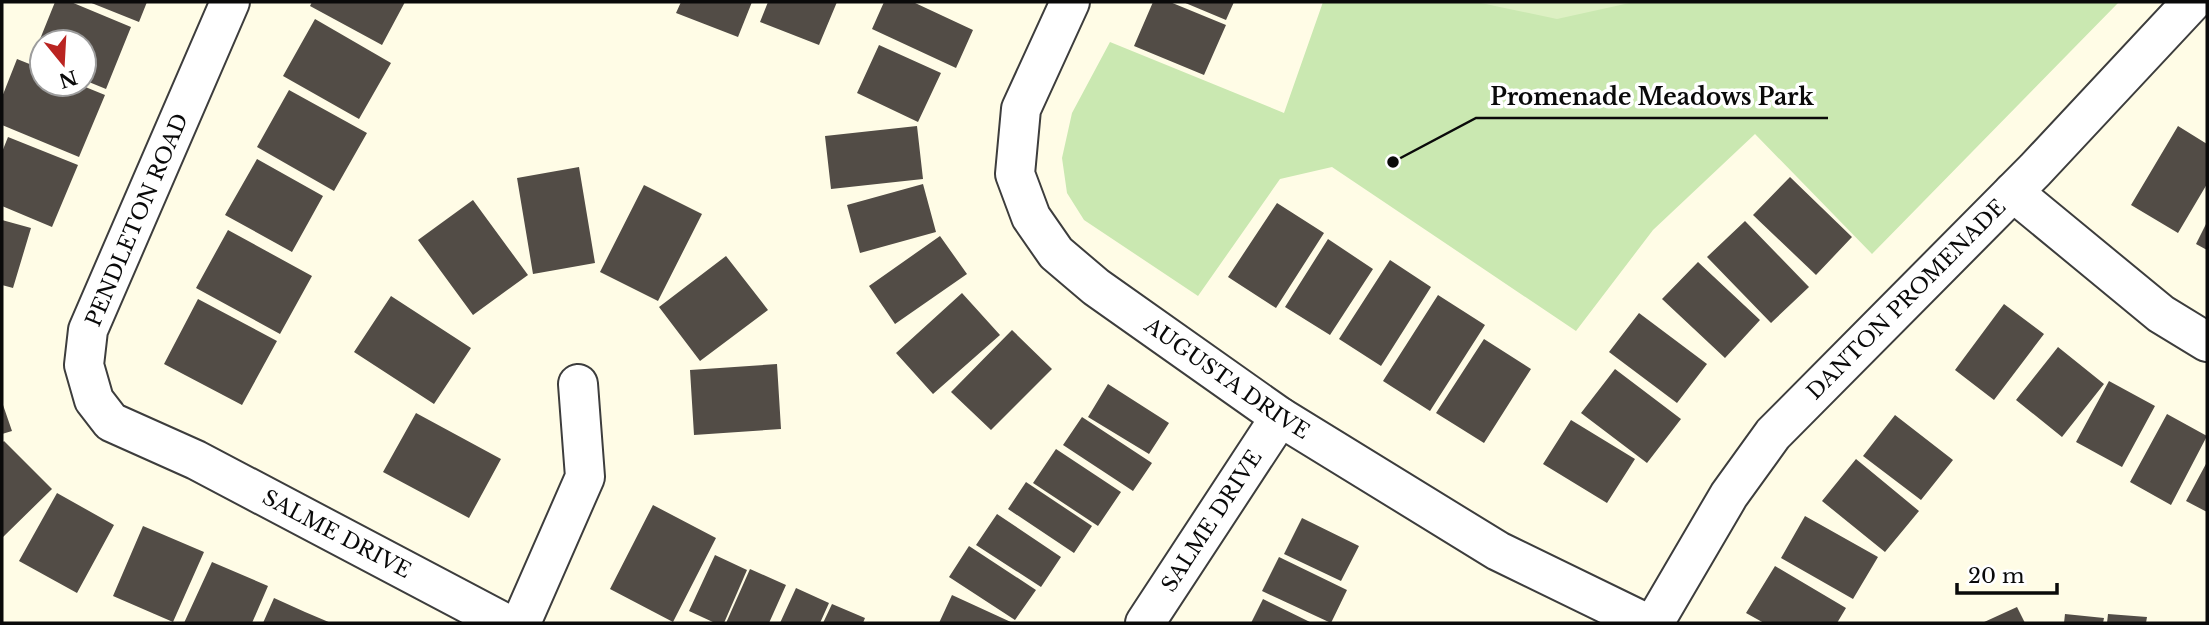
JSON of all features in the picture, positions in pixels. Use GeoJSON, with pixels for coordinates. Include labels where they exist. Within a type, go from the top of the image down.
{"type":"FeatureCollection","features":[{"type":"Feature","properties":{"kind":"street","name":"PENDLETON ROAD"},"geometry":{"type":"LineString","coordinates":[[165,448],[111,422],[94,400],[84,365],[88,330],[230,2]]}},
{"type":"Feature","properties":{"kind":"street","name":"AUGUSTA DRIVE"},"geometry":{"type":"LineString","coordinates":[[1070,2],[1021,109],[1015,174],[1031,217],[1056,253],[1096,287],[1280,416],[1498,551],[1646,623]]}},
{"type":"Feature","properties":{"kind":"street","name":"DANTON PROMENADE"},"geometry":{"type":"LineString","coordinates":[[1654,623],[1729,495],[1773,434],[2013,192],[2192,2]]}},
{"type":"Feature","properties":{"kind":"street"},"geometry":{"type":"LineString","coordinates":[[2013,192],[2161,314],[2207,342]]}},
{"type":"Feature","properties":{"kind":"street"},"geometry":{"type":"LineString","coordinates":[[520,623],[585,477],[578,384]]}},
{"type":"Feature","properties":{"kind":"street","name":"SALME DRIVE"},"geometry":{"type":"LineString","coordinates":[[1145,623],[1280,416]]}},
{"type":"Feature","properties":{"kind":"street","name":"SALME DRIVE"},"geometry":{"type":"LineString","coordinates":[[165,448],[196,460],[505,623]]}},
{"type":"Feature","properties":{"kind":"green space"},"geometry":{"type":"Polygon","coordinates":[[[1323,2],[2119,2],[1872,254],[1755,134],[1653,230],[1576,331],[1332,167],[1280,179],[1198,296],[1084,220],[1067,193],[1062,158],[1072,113],[1110,42],[1284,113],[1323,2]]]}},
{"type":"Feature","properties":{"kind":"green space"},"geometry":{"type":"Polygon","coordinates":[[[1476,2],[1634,2],[1557,19],[1476,2]]]}},
{"type":"Feature","properties":{"kind":"building"},"geometry":{"type":"Polygon","coordinates":[[[55,2],[71,2],[131,27],[106,89],[98,86],[98,28],[45,28],[55,2]]]}},
{"type":"Feature","properties":{"kind":"building"},"geometry":{"type":"Polygon","coordinates":[[[89,2],[147,2],[139,22],[89,2]]]}},
{"type":"Feature","properties":{"kind":"building"},"geometry":{"type":"Polygon","coordinates":[[[312,2],[405,2],[382,45],[310,6],[312,2]]]}},
{"type":"Feature","properties":{"kind":"building"},"geometry":{"type":"Polygon","coordinates":[[[681,2],[752,2],[738,37],[676,13],[681,2]]]}},
{"type":"Feature","properties":{"kind":"building"},"geometry":{"type":"Polygon","coordinates":[[[768,2],[837,2],[819,45],[760,22],[768,2]]]}},
{"type":"Feature","properties":{"kind":"building"},"geometry":{"type":"Polygon","coordinates":[[[884,2],[913,2],[973,30],[956,68],[872,29],[884,2]]]}},
{"type":"Feature","properties":{"kind":"building"},"geometry":{"type":"Polygon","coordinates":[[[1153,2],[1170,2],[1226,25],[1204,75],[1134,46],[1153,2]]]}},
{"type":"Feature","properties":{"kind":"building"},"geometry":{"type":"Polygon","coordinates":[[[1183,2],[1234,2],[1226,20],[1183,2]]]}},
{"type":"Feature","properties":{"kind":"building"},"geometry":{"type":"Polygon","coordinates":[[[315,19],[391,63],[359,119],[283,76],[315,19]]]}},
{"type":"Feature","properties":{"kind":"building"},"geometry":{"type":"Polygon","coordinates":[[[879,45],[941,73],[918,122],[857,93],[879,45]]]}},
{"type":"Feature","properties":{"kind":"building"},"geometry":{"type":"Polygon","coordinates":[[[17,59],[28,63],[28,98],[98,98],[98,92],[105,95],[79,157],[2,125],[2,97],[17,59]]]}},
{"type":"Feature","properties":{"kind":"building"},"geometry":{"type":"Polygon","coordinates":[[[289,90],[367,133],[334,191],[257,147],[289,90]]]}},
{"type":"Feature","properties":{"kind":"building"},"geometry":{"type":"Polygon","coordinates":[[[917,126],[923,179],[831,189],[825,136],[917,126]]]}},
{"type":"Feature","properties":{"kind":"building"},"geometry":{"type":"Polygon","coordinates":[[[2178,126],[2207,144],[2207,184],[2178,233],[2131,205],[2178,126]]]}},
{"type":"Feature","properties":{"kind":"building"},"geometry":{"type":"Polygon","coordinates":[[[8,137],[78,165],[52,227],[2,206],[2,152],[8,137]]]}},
{"type":"Feature","properties":{"kind":"building"},"geometry":{"type":"Polygon","coordinates":[[[257,159],[323,196],[292,252],[225,215],[257,159]]]}},
{"type":"Feature","properties":{"kind":"building"},"geometry":{"type":"Polygon","coordinates":[[[579,167],[595,263],[533,274],[517,178],[579,167]]]}},
{"type":"Feature","properties":{"kind":"building"},"geometry":{"type":"Polygon","coordinates":[[[1790,177],[1852,237],[1816,275],[1753,215],[1790,177]]]}},
{"type":"Feature","properties":{"kind":"building"},"geometry":{"type":"Polygon","coordinates":[[[923,184],[936,232],[860,253],[847,205],[923,184]]]}},
{"type":"Feature","properties":{"kind":"building"},"geometry":{"type":"Polygon","coordinates":[[[644,185],[702,214],[658,301],[600,272],[644,185]]]}},
{"type":"Feature","properties":{"kind":"building"},"geometry":{"type":"Polygon","coordinates":[[[473,200],[528,275],[473,315],[418,240],[473,200]]]}},
{"type":"Feature","properties":{"kind":"building"},"geometry":{"type":"Polygon","coordinates":[[[1277,203],[1324,233],[1276,308],[1228,277],[1277,203]]]}},
{"type":"Feature","properties":{"kind":"building"},"geometry":{"type":"Polygon","coordinates":[[[2,220],[31,228],[13,288],[2,285],[2,220]]]}},
{"type":"Feature","properties":{"kind":"building"},"geometry":{"type":"Polygon","coordinates":[[[1745,221],[1809,287],[1771,323],[1707,257],[1745,221]]]}},
{"type":"Feature","properties":{"kind":"building"},"geometry":{"type":"Polygon","coordinates":[[[2207,222],[2207,250],[2196,244],[2207,222]]]}},
{"type":"Feature","properties":{"kind":"building"},"geometry":{"type":"Polygon","coordinates":[[[228,230],[312,276],[280,334],[196,288],[228,230]]]}},
{"type":"Feature","properties":{"kind":"building"},"geometry":{"type":"Polygon","coordinates":[[[940,236],[967,274],[895,324],[869,286],[940,236]]]}},
{"type":"Feature","properties":{"kind":"building"},"geometry":{"type":"Polygon","coordinates":[[[1328,239],[1373,269],[1330,335],[1285,307],[1328,239]]]}},
{"type":"Feature","properties":{"kind":"building"},"geometry":{"type":"Polygon","coordinates":[[[726,256],[768,310],[700,361],[659,307],[726,256]]]}},
{"type":"Feature","properties":{"kind":"building"},"geometry":{"type":"Polygon","coordinates":[[[1390,260],[1431,287],[1381,366],[1339,339],[1390,260]]]}},
{"type":"Feature","properties":{"kind":"building"},"geometry":{"type":"Polygon","coordinates":[[[1698,262],[1760,320],[1725,358],[1662,299],[1698,262]]]}},
{"type":"Feature","properties":{"kind":"building"},"geometry":{"type":"Polygon","coordinates":[[[962,293],[1000,335],[933,394],[896,353],[962,293]]]}},
{"type":"Feature","properties":{"kind":"building"},"geometry":{"type":"Polygon","coordinates":[[[1438,295],[1485,325],[1430,411],[1383,381],[1438,295]]]}},
{"type":"Feature","properties":{"kind":"building"},"geometry":{"type":"Polygon","coordinates":[[[391,296],[471,348],[434,404],[354,352],[391,296]]]}},
{"type":"Feature","properties":{"kind":"building"},"geometry":{"type":"Polygon","coordinates":[[[198,299],[277,341],[242,405],[164,364],[198,299]]]}},
{"type":"Feature","properties":{"kind":"building"},"geometry":{"type":"Polygon","coordinates":[[[2004,304],[2044,334],[1994,400],[1955,370],[2004,304]]]}},
{"type":"Feature","properties":{"kind":"building"},"geometry":{"type":"Polygon","coordinates":[[[1639,313],[1707,364],[1677,403],[1609,352],[1639,313]]]}},
{"type":"Feature","properties":{"kind":"building"},"geometry":{"type":"Polygon","coordinates":[[[1012,330],[1052,369],[991,430],[951,392],[1012,330]]]}},
{"type":"Feature","properties":{"kind":"building"},"geometry":{"type":"Polygon","coordinates":[[[1484,339],[1531,369],[1484,443],[1436,413],[1484,339]]]}},
{"type":"Feature","properties":{"kind":"building"},"geometry":{"type":"Polygon","coordinates":[[[2058,347],[2104,384],[2062,437],[2016,400],[2058,347]]]}},
{"type":"Feature","properties":{"kind":"building"},"geometry":{"type":"Polygon","coordinates":[[[777,364],[781,429],[694,435],[690,370],[777,364]]]}},
{"type":"Feature","properties":{"kind":"building"},"geometry":{"type":"Polygon","coordinates":[[[1615,369],[1681,419],[1647,463],[1581,413],[1615,369]]]}},
{"type":"Feature","properties":{"kind":"building"},"geometry":{"type":"Polygon","coordinates":[[[2109,381],[2155,406],[2122,467],[2076,442],[2109,381]]]}},
{"type":"Feature","properties":{"kind":"building"},"geometry":{"type":"Polygon","coordinates":[[[1108,384],[1169,423],[1149,454],[1088,417],[1108,384]]]}},
{"type":"Feature","properties":{"kind":"building"},"geometry":{"type":"Polygon","coordinates":[[[2,402],[12,431],[2,434],[2,402]]]}},
{"type":"Feature","properties":{"kind":"building"},"geometry":{"type":"Polygon","coordinates":[[[416,413],[501,459],[469,518],[383,472],[416,413]]]}},
{"type":"Feature","properties":{"kind":"building"},"geometry":{"type":"Polygon","coordinates":[[[2167,414],[2207,436],[2171,505],[2130,482],[2167,414]]]}},
{"type":"Feature","properties":{"kind":"building"},"geometry":{"type":"Polygon","coordinates":[[[1895,415],[1953,460],[1921,500],[1863,456],[1895,415]]]}},
{"type":"Feature","properties":{"kind":"building"},"geometry":{"type":"Polygon","coordinates":[[[1082,417],[1152,463],[1133,491],[1063,445],[1082,417]]]}},
{"type":"Feature","properties":{"kind":"building"},"geometry":{"type":"Polygon","coordinates":[[[1571,420],[1635,459],[1607,503],[1543,464],[1571,420]]]}},
{"type":"Feature","properties":{"kind":"building"},"geometry":{"type":"Polygon","coordinates":[[[4,441],[52,489],[2,538],[2,443],[4,441]]]}},
{"type":"Feature","properties":{"kind":"building"},"geometry":{"type":"Polygon","coordinates":[[[1056,449],[1121,492],[1098,526],[1033,483],[1056,449]]]}},
{"type":"Feature","properties":{"kind":"building"},"geometry":{"type":"Polygon","coordinates":[[[1856,459],[1919,511],[1885,552],[1822,501],[1856,459]]]}},
{"type":"Feature","properties":{"kind":"building"},"geometry":{"type":"Polygon","coordinates":[[[2207,462],[2207,512],[2186,501],[2207,462]]]}},
{"type":"Feature","properties":{"kind":"building"},"geometry":{"type":"Polygon","coordinates":[[[1026,482],[1092,526],[1074,553],[1008,509],[1026,482]]]}},
{"type":"Feature","properties":{"kind":"building"},"geometry":{"type":"Polygon","coordinates":[[[57,493],[114,525],[77,593],[19,561],[57,493]]]}},
{"type":"Feature","properties":{"kind":"building"},"geometry":{"type":"Polygon","coordinates":[[[653,505],[716,538],[673,622],[610,589],[653,505]]]}},
{"type":"Feature","properties":{"kind":"building"},"geometry":{"type":"Polygon","coordinates":[[[997,514],[1061,557],[1041,587],[976,545],[997,514]]]}},
{"type":"Feature","properties":{"kind":"building"},"geometry":{"type":"Polygon","coordinates":[[[1805,516],[1878,557],[1853,599],[1781,558],[1805,516]]]}},
{"type":"Feature","properties":{"kind":"building"},"geometry":{"type":"Polygon","coordinates":[[[1302,518],[1359,546],[1341,581],[1284,554],[1302,518]]]}},
{"type":"Feature","properties":{"kind":"building"},"geometry":{"type":"Polygon","coordinates":[[[143,526],[204,552],[173,622],[113,596],[143,526]]]}},
{"type":"Feature","properties":{"kind":"building"},"geometry":{"type":"Polygon","coordinates":[[[969,546],[1036,590],[1015,620],[949,577],[969,546]]]}},
{"type":"Feature","properties":{"kind":"building"},"geometry":{"type":"Polygon","coordinates":[[[715,555],[747,570],[724,623],[715,623],[689,611],[715,555]]]}},
{"type":"Feature","properties":{"kind":"building"},"geometry":{"type":"Polygon","coordinates":[[[1279,557],[1347,590],[1331,623],[1262,591],[1279,557]]]}},
{"type":"Feature","properties":{"kind":"building"},"geometry":{"type":"Polygon","coordinates":[[[212,562],[268,586],[252,623],[184,623],[212,562]]]}},
{"type":"Feature","properties":{"kind":"building"},"geometry":{"type":"Polygon","coordinates":[[[1775,566],[1846,608],[1837,623],[1764,623],[1746,613],[1775,566]]]}},
{"type":"Feature","properties":{"kind":"building"},"geometry":{"type":"Polygon","coordinates":[[[750,569],[786,585],[769,623],[726,623],[750,569]]]}},
{"type":"Feature","properties":{"kind":"building"},"geometry":{"type":"Polygon","coordinates":[[[796,588],[829,603],[820,623],[780,623],[796,588]]]}},
{"type":"Feature","properties":{"kind":"building"},"geometry":{"type":"Polygon","coordinates":[[[952,595],[1013,623],[939,623],[952,595]]]}},
{"type":"Feature","properties":{"kind":"building"},"geometry":{"type":"Polygon","coordinates":[[[274,598],[305,612],[331,623],[263,623],[274,598]]]}},
{"type":"Feature","properties":{"kind":"building"},"geometry":{"type":"Polygon","coordinates":[[[1263,599],[1312,623],[1251,623],[1263,599]]]}},
{"type":"Feature","properties":{"kind":"building"},"geometry":{"type":"Polygon","coordinates":[[[832,604],[865,618],[863,623],[823,623],[832,604]]]}},
{"type":"Feature","properties":{"kind":"building"},"geometry":{"type":"Polygon","coordinates":[[[2017,607],[2025,623],[1982,623],[2017,607]]]}},
{"type":"Feature","properties":{"kind":"building"},"geometry":{"type":"Polygon","coordinates":[[[2065,614],[2104,618],[2103,623],[2064,623],[2065,614]]]}},
{"type":"Feature","properties":{"kind":"building"},"geometry":{"type":"Polygon","coordinates":[[[2108,614],[2147,617],[2146,623],[2107,623],[2108,614]]]}},
{"type":"Feature","properties":{"kind":"place","name":"Promenade Meadows Park"},"geometry":{"type":"Point","coordinates":[1393,162]}}]}
